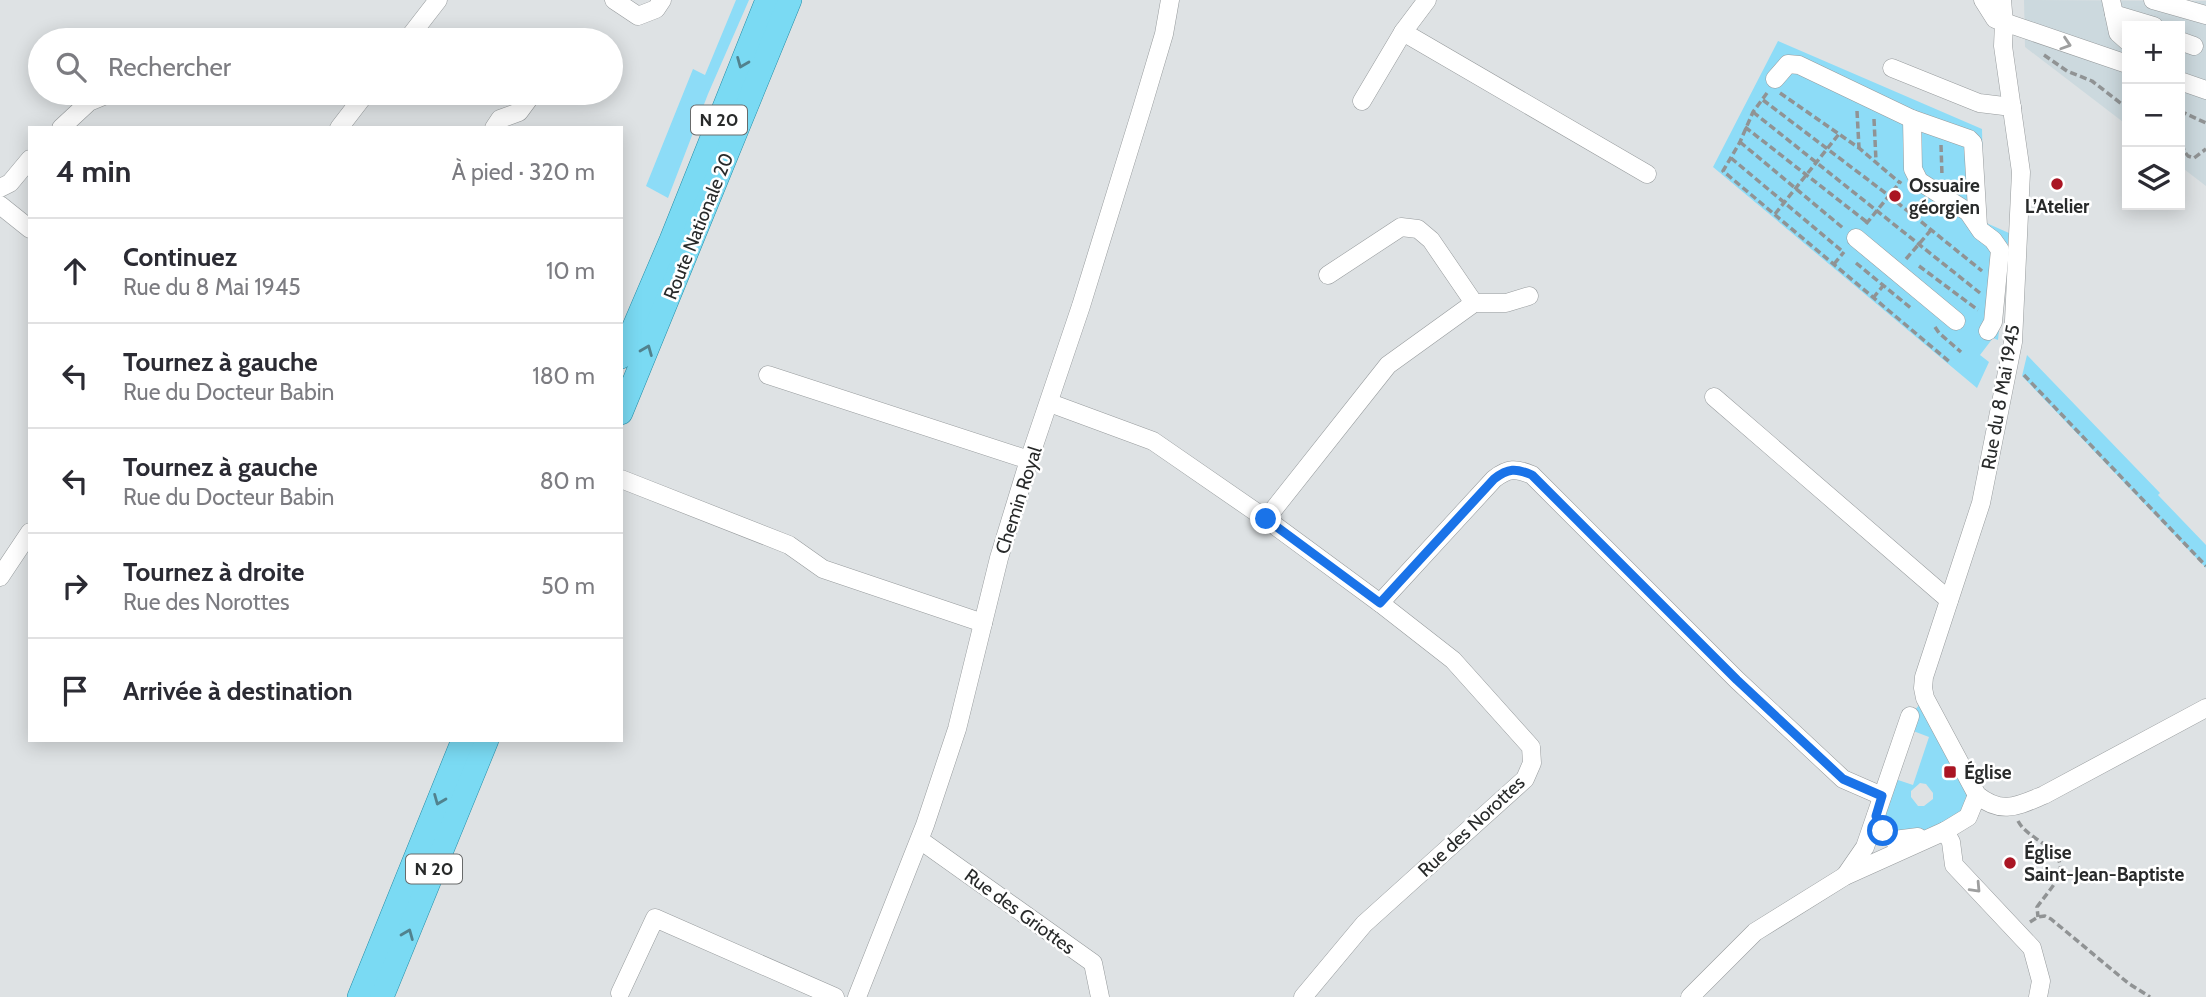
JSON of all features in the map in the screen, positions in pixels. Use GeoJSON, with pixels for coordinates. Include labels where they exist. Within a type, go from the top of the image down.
{"type":"FeatureCollection","features":[{"type":"Feature","properties":{"kind":"main road","name":"Route Nationale 20"},"geometry":{"type":"LineString","coordinates":[[623,352],[767,0]]}},
{"type":"Feature","properties":{"kind":"main road","name":"Route Nationale 20"},"geometry":{"type":"LineString","coordinates":[[623,408],[790,0]]}},
{"type":"Feature","properties":{"kind":"main road","name":"N 20"},"geometry":{"type":"LineString","coordinates":[[382,997],[486,742]]}},
{"type":"Feature","properties":{"kind":"main road","name":"N 20"},"geometry":{"type":"LineString","coordinates":[[359,997],[458,744]]}},
{"type":"Feature","properties":{"kind":"street"},"geometry":{"type":"LineString","coordinates":[[416,28],[438,0]]}},
{"type":"Feature","properties":{"kind":"street"},"geometry":{"type":"LineString","coordinates":[[614,0],[638,16],[656,9],[662,0]]}},
{"type":"Feature","properties":{"kind":"street","name":"Chemin Royal"},"geometry":{"type":"LineString","coordinates":[[857,997],[920,839],[957,729],[999,558],[1164,34],[1170,0]]}},
{"type":"Feature","properties":{"kind":"street"},"geometry":{"type":"LineString","coordinates":[[1362,101],[1403,32],[1427,0]]}},
{"type":"Feature","properties":{"kind":"street"},"geometry":{"type":"LineString","coordinates":[[1981,0],[1995,19],[2004,23],[2122,62]]}},
{"type":"Feature","properties":{"kind":"street","name":"Rue du 8 Mai 1945"},"geometry":{"type":"LineString","coordinates":[[1981,0],[1981,17],[2003,46]]}},
{"type":"Feature","properties":{"kind":"street","name":"Rue du 8 Mai 1945"},"geometry":{"type":"LineString","coordinates":[[1977,795],[1925,698],[1924,677],[1981,503],[2013,342],[2021,172],[2003,46],[2002,0]]}},
{"type":"Feature","properties":{"kind":"street"},"geometry":{"type":"LineString","coordinates":[[2153,0],[2206,15]]}},
{"type":"Feature","properties":{"kind":"street"},"geometry":{"type":"LineString","coordinates":[[2113,7],[2143,21]]}},
{"type":"Feature","properties":{"kind":"street"},"geometry":{"type":"LineString","coordinates":[[2113,7],[2118,33],[2122,37]]}},
{"type":"Feature","properties":{"kind":"street"},"geometry":{"type":"LineString","coordinates":[[1403,32],[1647,174]]}},
{"type":"Feature","properties":{"kind":"street"},"geometry":{"type":"LineString","coordinates":[[1774,79],[1788,64],[1799,65],[1912,119],[1969,139],[1973,143],[1978,226]]}},
{"type":"Feature","properties":{"kind":"street"},"geometry":{"type":"LineString","coordinates":[[1892,68],[1979,103],[2012,107]]}},
{"type":"Feature","properties":{"kind":"street"},"geometry":{"type":"LineString","coordinates":[[2185,72],[2206,79]]}},
{"type":"Feature","properties":{"kind":"street"},"geometry":{"type":"LineString","coordinates":[[2185,83],[2206,90]]}},
{"type":"Feature","properties":{"kind":"street"},"geometry":{"type":"LineString","coordinates":[[63,126],[86,105]]}},
{"type":"Feature","properties":{"kind":"street"},"geometry":{"type":"LineString","coordinates":[[342,126],[357,105]]}},
{"type":"Feature","properties":{"kind":"street"},"geometry":{"type":"LineString","coordinates":[[495,126],[500,119],[519,112],[524,105]]}},
{"type":"Feature","properties":{"kind":"street"},"geometry":{"type":"LineString","coordinates":[[1912,119],[1913,169],[1919,181],[1968,212],[1981,232],[1993,240],[2000,250],[1993,321],[1988,331]]}},
{"type":"Feature","properties":{"kind":"street"},"geometry":{"type":"LineString","coordinates":[[0,188],[10,183],[28,161]]}},
{"type":"Feature","properties":{"kind":"street"},"geometry":{"type":"LineString","coordinates":[[0,205],[28,227]]}},
{"type":"Feature","properties":{"kind":"street"},"geometry":{"type":"LineString","coordinates":[[1328,275],[1401,227],[1418,229],[1431,240],[1474,303]]}},
{"type":"Feature","properties":{"kind":"street"},"geometry":{"type":"LineString","coordinates":[[1856,238],[1956,321]]}},
{"type":"Feature","properties":{"kind":"street"},"geometry":{"type":"LineString","coordinates":[[1266,519],[1388,365],[1474,303],[1506,303],[1530,296]]}},
{"type":"Feature","properties":{"kind":"street"},"geometry":{"type":"LineString","coordinates":[[768,375],[1029,460]]}},
{"type":"Feature","properties":{"kind":"street"},"geometry":{"type":"LineString","coordinates":[[1714,397],[1949,600]]}},
{"type":"Feature","properties":{"kind":"street","name":"Rue des Norottes"},"geometry":{"type":"LineString","coordinates":[[1050,403],[1153,441],[1266,519],[1453,660],[1531,747],[1532,763],[1525,779],[1364,924],[1303,997]]}},
{"type":"Feature","properties":{"kind":"street"},"geometry":{"type":"LineString","coordinates":[[1380,603],[1494,479],[1506,470],[1519,470],[1532,475],[1737,680],[1843,779],[1882,796]]}},
{"type":"Feature","properties":{"kind":"street"},"geometry":{"type":"LineString","coordinates":[[623,480],[789,545],[822,569],[982,622]]}},
{"type":"Feature","properties":{"kind":"street"},"geometry":{"type":"LineString","coordinates":[[0,576],[28,535]]}},
{"type":"Feature","properties":{"kind":"street"},"geometry":{"type":"LineString","coordinates":[[1690,997],[1755,932],[1845,876],[1945,831],[1968,817],[1977,795],[1988,804],[2010,807],[2044,795],[2206,708]]}},
{"type":"Feature","properties":{"kind":"street"},"geometry":{"type":"LineString","coordinates":[[1845,876],[1865,847],[1910,716]]}},
{"type":"Feature","properties":{"kind":"street"},"geometry":{"type":"LineString","coordinates":[[1876,816],[1883,831],[1894,840],[1945,831]]}},
{"type":"Feature","properties":{"kind":"street"},"geometry":{"type":"LineString","coordinates":[[1945,831],[1951,842],[1954,865],[2032,948],[2041,981],[2038,997]]}},
{"type":"Feature","properties":{"kind":"street","name":"Rue des Griottes"},"geometry":{"type":"LineString","coordinates":[[920,839],[1093,963],[1100,997]]}},
{"type":"Feature","properties":{"kind":"street"},"geometry":{"type":"LineString","coordinates":[[620,993],[655,918],[835,997]]}},
{"type":"Feature","properties":{"kind":"path"},"geometry":{"type":"LineString","coordinates":[[2038,51],[2067,71],[2092,81],[2122,104]]}},
{"type":"Feature","properties":{"kind":"path"},"geometry":{"type":"LineString","coordinates":[[1900,183],[1859,148],[1770,86],[1753,111],[1740,142],[1723,171],[1951,363]]}},
{"type":"Feature","properties":{"kind":"path"},"geometry":{"type":"LineString","coordinates":[[1856,91],[1859,148]]}},
{"type":"Feature","properties":{"kind":"path"},"geometry":{"type":"LineString","coordinates":[[1763,100],[1998,283]]}},
{"type":"Feature","properties":{"kind":"path"},"geometry":{"type":"LineString","coordinates":[[1873,100],[1876,161]]}},
{"type":"Feature","properties":{"kind":"path"},"geometry":{"type":"LineString","coordinates":[[1753,111],[1995,306]]}},
{"type":"Feature","properties":{"kind":"path"},"geometry":{"type":"LineString","coordinates":[[2185,113],[2206,123]]}},
{"type":"Feature","properties":{"kind":"path"},"geometry":{"type":"LineString","coordinates":[[1941,129],[1942,195]]}},
{"type":"Feature","properties":{"kind":"path"},"geometry":{"type":"LineString","coordinates":[[1775,214],[1839,134]]}},
{"type":"Feature","properties":{"kind":"path"},"geometry":{"type":"LineString","coordinates":[[1740,142],[1856,238]]}},
{"type":"Feature","properties":{"kind":"path"},"geometry":{"type":"LineString","coordinates":[[2183,147],[2188,156],[2194,158],[2206,149]]}},
{"type":"Feature","properties":{"kind":"path"},"geometry":{"type":"LineString","coordinates":[[1834,264],[1888,195],[1913,169]]}},
{"type":"Feature","properties":{"kind":"path"},"geometry":{"type":"LineString","coordinates":[[2023,374],[2206,566]]}},
{"type":"Feature","properties":{"kind":"path"},"geometry":{"type":"LineString","coordinates":[[2010,807],[2022,828],[2055,851],[2061,865],[2058,879],[2037,907],[2038,917]]}},
{"type":"Feature","properties":{"kind":"path"},"geometry":{"type":"LineString","coordinates":[[2016,931],[2038,917],[2045,916],[2127,983],[2150,997]]}},
{"type":"Feature","properties":{"kind":"shaded area"},"geometry":{"type":"Polygon","coordinates":[[[736,0],[749,0],[708,94],[668,198],[646,186],[693,69],[705,75],[736,0]]]}},
{"type":"Feature","properties":{"kind":"shaded area"},"geometry":{"type":"Polygon","coordinates":[[[2024,0],[2206,1],[2206,186],[2185,170],[2185,21],[2122,21],[2122,121],[2025,47],[2024,0]]]}},
{"type":"Feature","properties":{"kind":"shaded area"},"geometry":{"type":"Polygon","coordinates":[[[1778,41],[1982,129],[1984,222],[2009,233],[1998,340],[1993,338],[1980,355],[1989,362],[1977,388],[1713,167],[1778,41]]]}},
{"type":"Feature","properties":{"kind":"shaded area"},"geometry":{"type":"Polygon","coordinates":[[[2027,355],[2160,493],[2158,495],[2206,545],[2206,568],[2022,376],[2027,355]]]}},
{"type":"Feature","properties":{"kind":"shaded area"},"geometry":{"type":"Polygon","coordinates":[[[1925,698],[1977,795],[1968,817],[1902,840],[1876,816],[1910,716],[1925,698]],[[1908,729],[1892,778],[1913,785],[1929,737],[1908,729]],[[1920,783],[1911,791],[1911,797],[1918,806],[1924,806],[1933,799],[1933,793],[1926,784],[1920,783]]]}},
{"type":"Feature","properties":{"kind":"place","name":"L’Atelier"},"geometry":{"type":"Point","coordinates":[2057,184]}},
{"type":"Feature","properties":{"kind":"place","name":"Ossuaire géorgien"},"geometry":{"type":"Point","coordinates":[1895,196]}},
{"type":"Feature","properties":{"kind":"place","name":"Église"},"geometry":{"type":"Point","coordinates":[1950,772]}},
{"type":"Feature","properties":{"kind":"place","name":"Église Saint-Jean-Baptiste"},"geometry":{"type":"Point","coordinates":[2010,863]}},
{"type":"Feature","properties":{"kind":"route"},"geometry":{"type":"LineString","coordinates":[[1266,519],[1380,603],[1494,479],[1506,470],[1519,470],[1532,475],[1737,680],[1843,779],[1882,796],[1876,816],[1883,831]]}}]}
